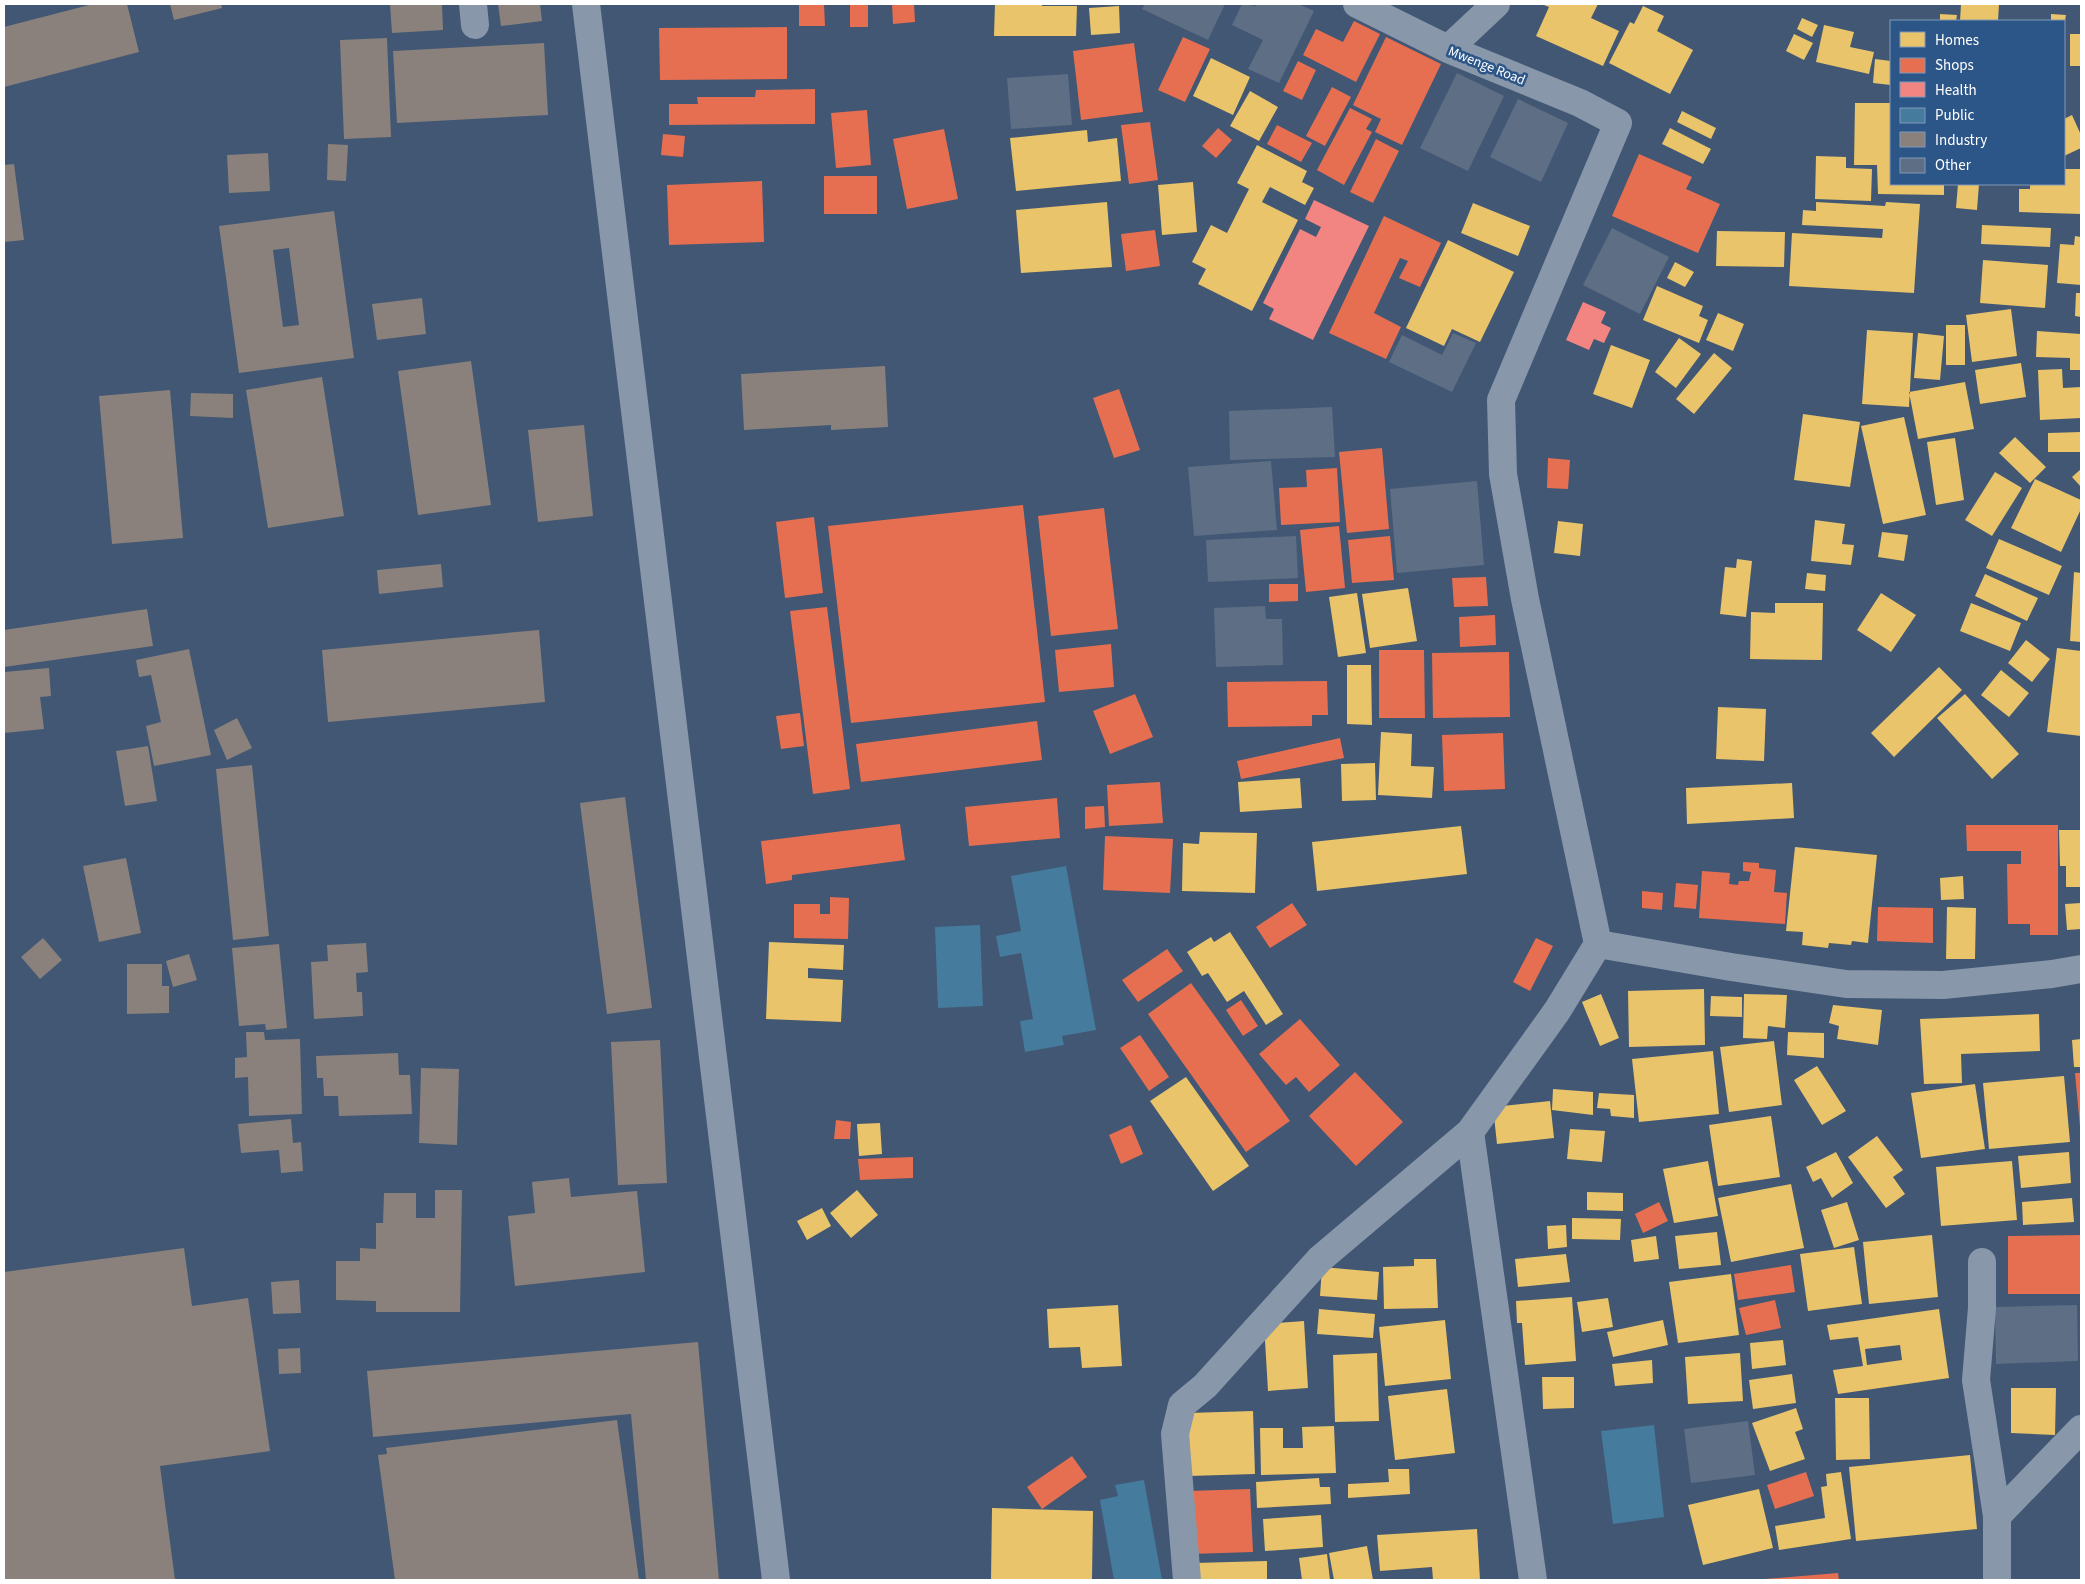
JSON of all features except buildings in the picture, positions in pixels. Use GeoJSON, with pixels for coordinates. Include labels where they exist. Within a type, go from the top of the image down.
{"type":"FeatureCollection","features":[{"type":"Feature","properties":{"kind":"street"},"geometry":{"type":"LineString","coordinates":[[586,4],[776,1580]]}},
{"type":"Feature","properties":{"kind":"street","name":"Mwenge Road"},"geometry":{"type":"LineString","coordinates":[[1357,4],[1448,49],[1580,103],[1618,123],[1501,400],[1503,474],[1525,599],[1598,944]]}},
{"type":"Feature","properties":{"kind":"street"},"geometry":{"type":"LineString","coordinates":[[1448,49],[1496,4]]}},
{"type":"Feature","properties":{"kind":"street"},"geometry":{"type":"LineString","coordinates":[[1187,1580],[1174,1434],[1182,1405],[1205,1386],[1320,1259],[1470,1132],[1557,1011],[1598,944],[1730,967],[1846,984],[1943,985],[2052,974],[2081,969]]}},
{"type":"Feature","properties":{"kind":"street"},"geometry":{"type":"LineString","coordinates":[[1470,1132],[1533,1580]]}},
{"type":"Feature","properties":{"kind":"street"},"geometry":{"type":"LineString","coordinates":[[1982,1262],[1982,1308],[1976,1380],[1997,1516],[1997,1580]]}},
{"type":"Feature","properties":{"kind":"street"},"geometry":{"type":"LineString","coordinates":[[1997,1516],[2081,1429]]}}]}
